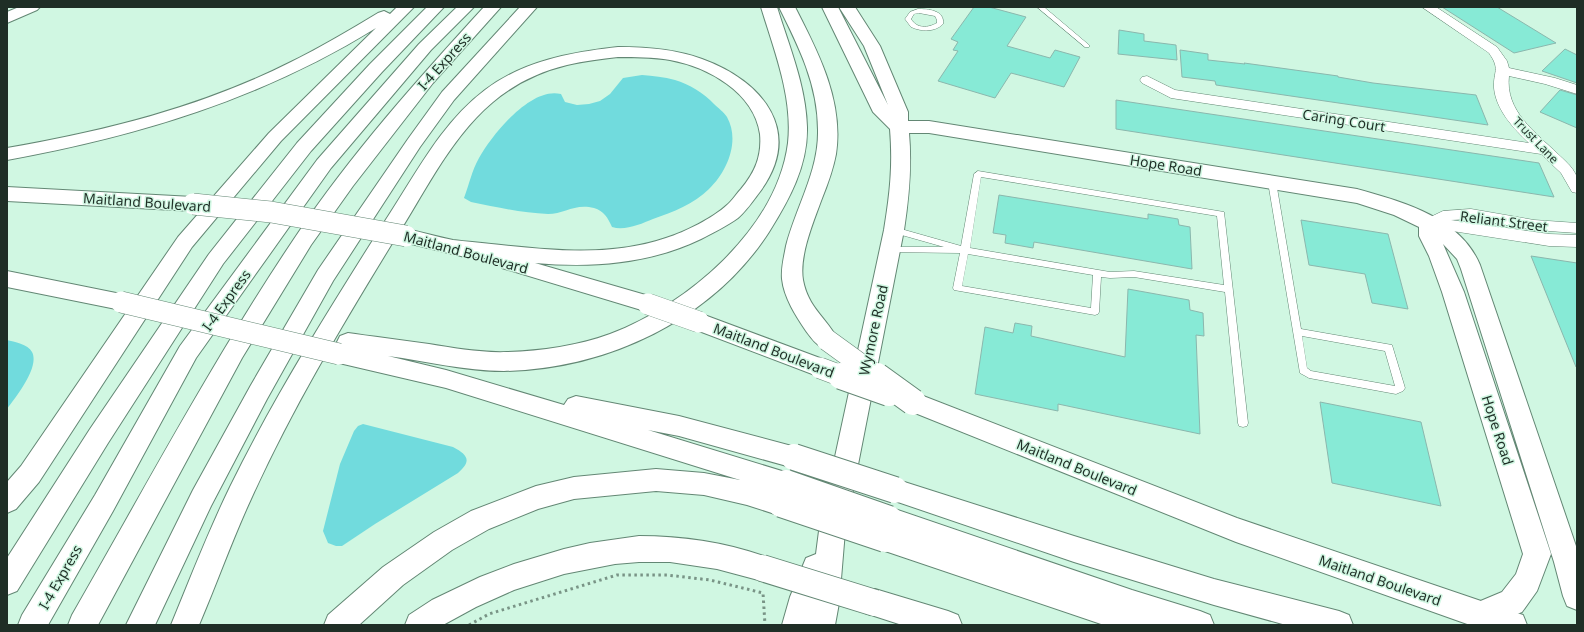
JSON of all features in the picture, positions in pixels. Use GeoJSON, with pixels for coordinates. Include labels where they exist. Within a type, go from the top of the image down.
{"type":"FeatureCollection","features":[{"type":"Feature","properties":{"kind":"main road"},"geometry":{"type":"LineString","coordinates":[[7,18],[32,7]]}},
{"type":"Feature","properties":{"kind":"main road"},"geometry":{"type":"LineString","coordinates":[[7,154],[115,132],[222,99],[281,73],[317,55],[357,33],[396,7]]}},
{"type":"Feature","properties":{"kind":"main road"},"geometry":{"type":"LineString","coordinates":[[7,501],[30,474],[185,242],[275,137],[406,7]]}},
{"type":"Feature","properties":{"kind":"main road"},"geometry":{"type":"LineString","coordinates":[[7,582],[99,436],[216,259],[304,147],[376,68],[436,7]]}},
{"type":"Feature","properties":{"kind":"main road","name":"I-4 Express"},"geometry":{"type":"LineString","coordinates":[[32,625],[104,503],[188,352],[324,164],[425,47],[466,7]]}},
{"type":"Feature","properties":{"kind":"main road","name":"I-4 Express"},"geometry":{"type":"LineString","coordinates":[[82,625],[234,352],[304,240],[351,175],[427,79],[493,7]]}},
{"type":"Feature","properties":{"kind":"main road"},"geometry":{"type":"LineString","coordinates":[[140,625],[202,498],[259,392],[325,276],[414,142],[448,96],[530,7]]}},
{"type":"Feature","properties":{"kind":"main road"},"geometry":{"type":"LineString","coordinates":[[7,279],[120,302],[193,320],[343,348],[472,360],[511,362],[544,359],[591,350],[627,337],[662,320],[691,301],[733,265],[772,211],[789,177],[797,142],[796,104],[769,7]]}},
{"type":"Feature","properties":{"kind":"main road"},"geometry":{"type":"LineString","coordinates":[[787,7],[802,36],[823,88],[828,120],[826,159],[802,224],[792,272],[796,290],[804,310],[817,330],[827,340],[912,402]]}},
{"type":"Feature","properties":{"kind":"main road"},"geometry":{"type":"LineString","coordinates":[[830,7],[882,112],[899,127]]}},
{"type":"Feature","properties":{"kind":"main road","name":"Wymore Road"},"geometry":{"type":"LineString","coordinates":[[821,625],[825,603],[832,531],[892,240],[900,193],[902,159],[899,112],[872,46],[847,7]]}},
{"type":"Feature","properties":{"kind":"main road"},"geometry":{"type":"LineString","coordinates":[[186,625],[239,498],[286,406],[348,297],[437,155],[462,121],[492,92],[527,72],[567,59],[609,52],[651,53],[690,60],[724,74],[750,94],[767,119],[771,148],[761,178],[732,212],[686,240],[628,256],[567,259],[452,247]]}},
{"type":"Feature","properties":{"kind":"main road","name":"Hope Road"},"geometry":{"type":"LineString","coordinates":[[899,127],[929,127],[1357,196],[1395,208],[1431,224],[1451,238],[1465,255],[1470,267],[1568,562],[1577,596]]}},
{"type":"Feature","properties":{"kind":"main road","name":"Maitland Boulevard"},"geometry":{"type":"LineString","coordinates":[[7,194],[194,204],[271,212],[406,236],[452,247],[648,304],[912,402],[1236,530],[1513,625]]}},
{"type":"Feature","properties":{"kind":"main road"},"geometry":{"type":"LineString","coordinates":[[7,201],[99,199]]}},
{"type":"Feature","properties":{"kind":"main road","name":"Hope Road"},"geometry":{"type":"LineString","coordinates":[[1431,224],[1429,236],[1439,256],[1453,292],[1537,554],[1527,582],[1512,602],[1481,615]]}},
{"type":"Feature","properties":{"kind":"main road"},"geometry":{"type":"LineString","coordinates":[[7,286],[54,289]]}},
{"type":"Feature","properties":{"kind":"main road"},"geometry":{"type":"LineString","coordinates":[[343,348],[446,379],[783,493],[887,529],[1146,625]]}},
{"type":"Feature","properties":{"kind":"main road"},"geometry":{"type":"LineString","coordinates":[[446,379],[679,426],[794,456],[1074,549],[1214,592],[1339,625]]}},
{"type":"Feature","properties":{"kind":"main road"},"geometry":{"type":"LineString","coordinates":[[338,625],[393,576],[443,541],[480,520],[536,498],[574,488],[656,480],[704,484],[747,493],[783,493]]}},
{"type":"Feature","properties":{"kind":"main road"},"geometry":{"type":"LineString","coordinates":[[887,529],[1200,625]]}},
{"type":"Feature","properties":{"kind":"main road","name":"Wymore Road"},"geometry":{"type":"LineString","coordinates":[[796,625],[804,597],[832,531]]}},
{"type":"Feature","properties":{"kind":"main road"},"geometry":{"type":"LineString","coordinates":[[419,625],[443,608],[480,591],[541,568],[607,553],[640,549],[700,553],[762,568],[948,625]]}},
{"type":"Feature","properties":{"kind":"street","name":"Trust Lane"},"geometry":{"type":"LineString","coordinates":[[1428,7],[1493,50],[1501,61],[1503,71],[1501,88],[1507,108],[1523,129],[1566,170],[1577,188]]}},
{"type":"Feature","properties":{"kind":"street"},"geometry":{"type":"LineString","coordinates":[[1503,71],[1536,77],[1577,90]]}},
{"type":"Feature","properties":{"kind":"street","name":"Caring Court"},"geometry":{"type":"LineString","coordinates":[[1147,80],[1171,94],[1546,150]]}},
{"type":"Feature","properties":{"kind":"street","name":"Reliant Street"},"geometry":{"type":"LineString","coordinates":[[1431,224],[1448,215],[1471,214],[1534,225],[1577,228]]}},
{"type":"Feature","properties":{"kind":"street","name":"Reliant Street"},"geometry":{"type":"LineString","coordinates":[[1431,224],[1549,240],[1577,241]]}},
{"type":"Feature","properties":{"kind":"lane"},"geometry":{"type":"LineString","coordinates":[[1040,7],[1087,46]]}},
{"type":"Feature","properties":{"kind":"lane"},"geometry":{"type":"LineString","coordinates":[[917,9],[936,14],[941,20],[940,24],[931,28],[918,28],[913,26],[908,19],[917,9]]}},
{"type":"Feature","properties":{"kind":"lane"},"geometry":{"type":"LineString","coordinates":[[1097,273],[1095,312],[958,288],[978,174],[1221,214],[1243,423]]}},
{"type":"Feature","properties":{"kind":"lane"},"geometry":{"type":"LineString","coordinates":[[1272,182],[1303,370],[1305,373],[1396,390],[1400,388],[1389,348],[1297,332]]}},
{"type":"Feature","properties":{"kind":"lane"},"geometry":{"type":"LineString","coordinates":[[892,240],[965,250]]}},
{"type":"Feature","properties":{"kind":"lane"},"geometry":{"type":"LineString","coordinates":[[892,240],[965,250],[1110,275],[1134,274],[1229,289]]}},
{"type":"Feature","properties":{"kind":"path"},"geometry":{"type":"LineString","coordinates":[[469,625],[489,614],[617,575],[667,575],[710,580],[763,593],[765,625]]}},
{"type":"Feature","properties":{"kind":"water"},"geometry":{"type":"Polygon","coordinates":[[[642,75],[671,79],[691,86],[706,96],[723,112],[731,126],[732,145],[730,155],[722,173],[716,182],[697,199],[683,207],[638,225],[628,228],[617,228],[612,227],[605,215],[594,208],[581,207],[554,214],[548,214],[509,210],[471,202],[464,198],[474,167],[485,148],[514,114],[525,105],[537,97],[549,94],[561,94],[565,102],[577,105],[589,104],[600,101],[610,94],[623,78],[642,75]]]}},
{"type":"Feature","properties":{"kind":"water"},"geometry":{"type":"Polygon","coordinates":[[[7,340],[21,344],[30,349],[34,358],[33,366],[26,382],[7,409],[7,340]]]}},
{"type":"Feature","properties":{"kind":"water"},"geometry":{"type":"Polygon","coordinates":[[[363,424],[453,447],[465,456],[467,462],[458,473],[342,546],[336,546],[328,543],[323,531],[340,464],[354,431],[358,426],[363,424]]]}},
{"type":"Feature","properties":{"kind":"building"},"geometry":{"type":"Polygon","coordinates":[[[974,7],[989,7],[1026,17],[1007,46],[1050,58],[1055,50],[1080,57],[1064,87],[1011,73],[995,98],[938,81],[958,51],[953,50],[958,42],[951,39],[974,7]]]}},
{"type":"Feature","properties":{"kind":"building"},"geometry":{"type":"Polygon","coordinates":[[[1442,7],[1497,7],[1556,43],[1514,53],[1442,7]]]}},
{"type":"Feature","properties":{"kind":"building"},"geometry":{"type":"Polygon","coordinates":[[[1119,30],[1144,34],[1144,41],[1176,45],[1177,60],[1118,54],[1119,30]]]}},
{"type":"Feature","properties":{"kind":"building"},"geometry":{"type":"Polygon","coordinates":[[[1565,49],[1577,55],[1577,83],[1542,71],[1565,49]]]}},
{"type":"Feature","properties":{"kind":"building"},"geometry":{"type":"Polygon","coordinates":[[[1180,50],[1208,54],[1208,60],[1245,64],[1244,63],[1338,76],[1373,83],[1476,95],[1488,125],[1216,85],[1215,81],[1182,77],[1180,50]]]}},
{"type":"Feature","properties":{"kind":"building"},"geometry":{"type":"Polygon","coordinates":[[[1560,90],[1577,95],[1577,128],[1540,112],[1560,90]]]}},
{"type":"Feature","properties":{"kind":"building"},"geometry":{"type":"Polygon","coordinates":[[[1116,100],[1539,163],[1554,197],[1116,129],[1116,100]]]}},
{"type":"Feature","properties":{"kind":"building"},"geometry":{"type":"Polygon","coordinates":[[[999,195],[1148,219],[1148,214],[1178,219],[1179,225],[1190,227],[1192,269],[1034,242],[1033,248],[1005,243],[1006,235],[993,233],[999,195]]]}},
{"type":"Feature","properties":{"kind":"building"},"geometry":{"type":"Polygon","coordinates":[[[1301,220],[1388,234],[1408,309],[1372,303],[1365,274],[1309,265],[1301,220]]]}},
{"type":"Feature","properties":{"kind":"building"},"geometry":{"type":"Polygon","coordinates":[[[1531,256],[1577,263],[1577,367],[1576,367],[1531,256]]]}},
{"type":"Feature","properties":{"kind":"building"},"geometry":{"type":"Polygon","coordinates":[[[1128,289],[1189,300],[1190,310],[1203,313],[1204,336],[1196,335],[1200,434],[1058,404],[1058,411],[975,394],[985,327],[1013,333],[1015,323],[1032,326],[1031,336],[1125,357],[1128,289]]]}},
{"type":"Feature","properties":{"kind":"building"},"geometry":{"type":"Polygon","coordinates":[[[1320,402],[1421,422],[1441,506],[1332,483],[1320,402]]]}}]}
